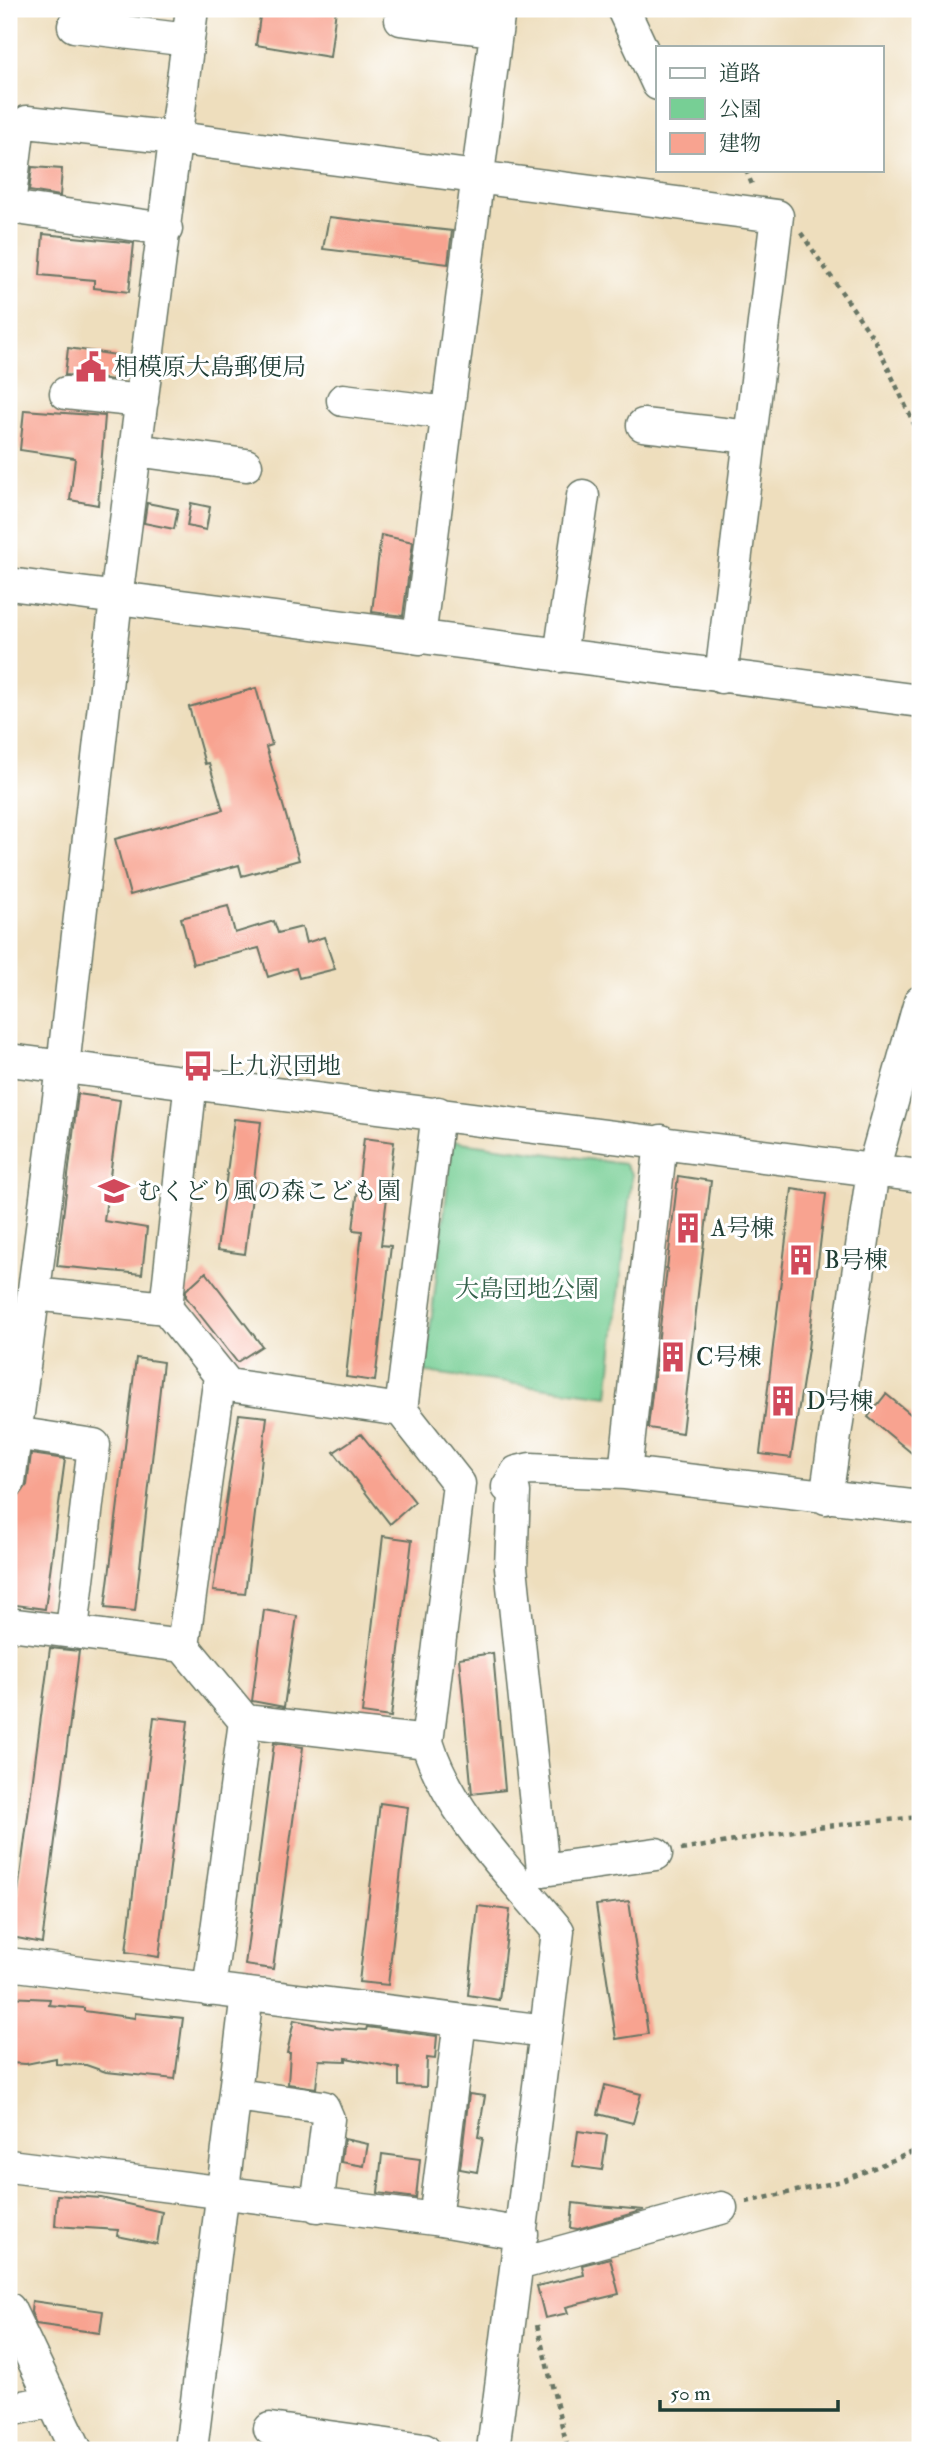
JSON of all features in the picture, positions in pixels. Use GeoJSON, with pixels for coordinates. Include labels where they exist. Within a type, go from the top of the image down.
{"type":"FeatureCollection","features":[{"type":"Feature","properties":{"kind":"street"},"geometry":{"type":"LineString","coordinates":[[9,1482],[27,1279],[64,1067],[117,599],[192,9]]}},
{"type":"Feature","properties":{"kind":"street"},"geometry":{"type":"LineString","coordinates":[[623,9],[656,80]]}},
{"type":"Feature","properties":{"kind":"street"},"geometry":{"type":"LineString","coordinates":[[401,19],[497,19],[419,638]]}},
{"type":"Feature","properties":{"kind":"street"},"geometry":{"type":"LineString","coordinates":[[74,26],[188,40]]}},
{"type":"Feature","properties":{"kind":"street"},"geometry":{"type":"LineString","coordinates":[[166,229],[9,206],[18,131],[23,124],[176,138],[777,216],[721,677]]}},
{"type":"Feature","properties":{"kind":"street"},"geometry":{"type":"LineString","coordinates":[[66,393],[142,401]]}},
{"type":"Feature","properties":{"kind":"street"},"geometry":{"type":"LineString","coordinates":[[343,400],[447,413]]}},
{"type":"Feature","properties":{"kind":"street"},"geometry":{"type":"LineString","coordinates":[[643,425],[750,437]]}},
{"type":"Feature","properties":{"kind":"street"},"geometry":{"type":"LineString","coordinates":[[136,450],[246,465]]}},
{"type":"Feature","properties":{"kind":"street"},"geometry":{"type":"LineString","coordinates":[[560,656],[583,496]]}},
{"type":"Feature","properties":{"kind":"street"},"geometry":{"type":"LineString","coordinates":[[9,584],[920,701]]}},
{"type":"Feature","properties":{"kind":"street"},"geometry":{"type":"LineString","coordinates":[[826,1498],[873,1170],[920,1002]]}},
{"type":"Feature","properties":{"kind":"street"},"geometry":{"type":"LineString","coordinates":[[9,1060],[920,1175]]}},
{"type":"Feature","properties":{"kind":"street"},"geometry":{"type":"LineString","coordinates":[[166,1308],[191,1081]]}},
{"type":"Feature","properties":{"kind":"street"},"geometry":{"type":"LineString","coordinates":[[401,1410],[438,1113]]}},
{"type":"Feature","properties":{"kind":"street"},"geometry":{"type":"LineString","coordinates":[[625,1473],[661,1141]]}},
{"type":"Feature","properties":{"kind":"street"},"geometry":{"type":"LineString","coordinates":[[27,1279],[166,1308],[228,1385],[401,1410],[459,1484],[427,1742],[437,1773],[459,1808],[558,1931],[493,2450]]}},
{"type":"Feature","properties":{"kind":"street"},"geometry":{"type":"LineString","coordinates":[[183,1646],[220,1376]]}},
{"type":"Feature","properties":{"kind":"street"},"geometry":{"type":"LineString","coordinates":[[15,1433],[94,1445],[72,1630]]}},
{"type":"Feature","properties":{"kind":"street"},"geometry":{"type":"LineString","coordinates":[[508,1487],[517,1472],[530,1469],[625,1473],[920,1507]]}},
{"type":"Feature","properties":{"kind":"street"},"geometry":{"type":"LineString","coordinates":[[459,1484],[508,1487],[513,1492],[511,1567],[543,1870],[656,1854]]}},
{"type":"Feature","properties":{"kind":"street"},"geometry":{"type":"LineString","coordinates":[[9,1623],[183,1646],[245,1721],[427,1742]]}},
{"type":"Feature","properties":{"kind":"street"},"geometry":{"type":"LineString","coordinates":[[209,1990],[245,1721]]}},
{"type":"Feature","properties":{"kind":"street"},"geometry":{"type":"LineString","coordinates":[[9,1964],[545,2031]]}},
{"type":"Feature","properties":{"kind":"street"},"geometry":{"type":"LineString","coordinates":[[191,2450],[247,1994]]}},
{"type":"Feature","properties":{"kind":"street"},"geometry":{"type":"LineString","coordinates":[[435,2219],[460,2021]]}},
{"type":"Feature","properties":{"kind":"street"},"geometry":{"type":"LineString","coordinates":[[236,2095],[316,2104],[323,2108],[328,2119],[317,2206]]}},
{"type":"Feature","properties":{"kind":"street"},"geometry":{"type":"LineString","coordinates":[[9,2166],[435,2219],[520,2249],[721,2207]]}},
{"type":"Feature","properties":{"kind":"street"},"geometry":{"type":"LineString","coordinates":[[9,2309],[76,2450]]}},
{"type":"Feature","properties":{"kind":"street"},"geometry":{"type":"LineString","coordinates":[[9,2410],[52,2402]]}},
{"type":"Feature","properties":{"kind":"street"},"geometry":{"type":"LineString","coordinates":[[270,2429],[303,2421],[423,2442]]}},
{"type":"Feature","properties":{"kind":"path"},"geometry":{"type":"LineString","coordinates":[[747,172],[765,205],[777,216],[796,225],[876,342],[920,437]]}},
{"type":"Feature","properties":{"kind":"path"},"geometry":{"type":"LineString","coordinates":[[656,1854],[817,1827],[920,1817]]}},
{"type":"Feature","properties":{"kind":"path"},"geometry":{"type":"LineString","coordinates":[[721,2207],[842,2181],[920,2149]]}},
{"type":"Feature","properties":{"kind":"path"},"geometry":{"type":"LineString","coordinates":[[536,2323],[568,2450]]}},
{"type":"Feature","properties":{"kind":"green space","name":"大島団地公園"},"geometry":{"type":"Polygon","coordinates":[[[453,1141],[624,1164],[632,1174],[608,1396],[425,1372],[453,1141]]]}},
{"type":"Feature","properties":{"kind":"building"},"geometry":{"type":"Polygon","coordinates":[[[261,9],[336,9],[330,57],[256,45],[261,9]]]}},
{"type":"Feature","properties":{"kind":"building"},"geometry":{"type":"Polygon","coordinates":[[[32,167],[62,169],[60,196],[29,191],[32,167]]]}},
{"type":"Feature","properties":{"kind":"building"},"geometry":{"type":"Polygon","coordinates":[[[329,217],[452,231],[448,264],[323,249],[329,217]]]}},
{"type":"Feature","properties":{"kind":"building"},"geometry":{"type":"Polygon","coordinates":[[[43,234],[134,243],[129,292],[94,288],[94,280],[40,275],[43,234]]]}},
{"type":"Feature","properties":{"kind":"building","name":"相模原大島郵便局"},"geometry":{"type":"Polygon","coordinates":[[[68,348],[117,355],[115,380],[65,375],[68,348]]]}},
{"type":"Feature","properties":{"kind":"building"},"geometry":{"type":"Polygon","coordinates":[[[24,410],[105,416],[98,505],[70,500],[75,458],[20,450],[24,410]]]}},
{"type":"Feature","properties":{"kind":"building"},"geometry":{"type":"Polygon","coordinates":[[[147,503],[178,509],[174,529],[144,523],[147,503]]]}},
{"type":"Feature","properties":{"kind":"building"},"geometry":{"type":"Polygon","coordinates":[[[191,503],[210,507],[206,530],[187,526],[191,503]]]}},
{"type":"Feature","properties":{"kind":"building"},"geometry":{"type":"Polygon","coordinates":[[[381,535],[413,542],[403,616],[372,612],[381,535]]]}},
{"type":"Feature","properties":{"kind":"building"},"geometry":{"type":"Polygon","coordinates":[[[256,688],[272,745],[266,747],[299,860],[242,876],[239,865],[130,895],[115,839],[223,810],[209,763],[205,764],[189,707],[256,688]]]}},
{"type":"Feature","properties":{"kind":"building"},"geometry":{"type":"Polygon","coordinates":[[[228,906],[235,933],[274,921],[278,933],[302,927],[306,943],[324,937],[335,969],[299,978],[296,968],[268,977],[259,948],[193,964],[181,918],[228,906]]]}},
{"type":"Feature","properties":{"kind":"building"},"geometry":{"type":"Polygon","coordinates":[[[78,1094],[120,1100],[104,1221],[147,1228],[142,1274],[57,1266],[78,1094]]]}},
{"type":"Feature","properties":{"kind":"building"},"geometry":{"type":"Polygon","coordinates":[[[234,1119],[261,1122],[245,1254],[217,1250],[234,1119]]]}},
{"type":"Feature","properties":{"kind":"building"},"geometry":{"type":"Polygon","coordinates":[[[364,1138],[394,1142],[381,1245],[391,1246],[375,1381],[346,1377],[362,1231],[353,1230],[364,1138]]]}},
{"type":"Feature","properties":{"kind":"building"},"geometry":{"type":"Polygon","coordinates":[[[678,1176],[711,1181],[682,1433],[648,1428],[678,1176]]]}},
{"type":"Feature","properties":{"kind":"building"},"geometry":{"type":"Polygon","coordinates":[[[792,1189],[826,1194],[808,1349],[791,1458],[760,1454],[792,1189]]]}},
{"type":"Feature","properties":{"kind":"building"},"geometry":{"type":"Polygon","coordinates":[[[206,1272],[262,1346],[237,1362],[186,1297],[186,1290],[206,1272]]]}},
{"type":"Feature","properties":{"kind":"building"},"geometry":{"type":"Polygon","coordinates":[[[136,1358],[163,1362],[135,1611],[105,1608],[136,1358]]]}},
{"type":"Feature","properties":{"kind":"building"},"geometry":{"type":"Polygon","coordinates":[[[886,1394],[920,1422],[920,1460],[868,1417],[886,1394]]]}},
{"type":"Feature","properties":{"kind":"building"},"geometry":{"type":"Polygon","coordinates":[[[239,1414],[267,1417],[245,1594],[213,1591],[239,1414]]]}},
{"type":"Feature","properties":{"kind":"building"},"geometry":{"type":"Polygon","coordinates":[[[361,1434],[415,1502],[390,1524],[334,1452],[361,1434]]]}},
{"type":"Feature","properties":{"kind":"building"},"geometry":{"type":"Polygon","coordinates":[[[31,1454],[65,1459],[45,1609],[9,1604],[9,1566],[17,1498],[27,1485],[31,1454]]]}},
{"type":"Feature","properties":{"kind":"building"},"geometry":{"type":"Polygon","coordinates":[[[383,1536],[412,1540],[391,1717],[362,1713],[383,1536]]]}},
{"type":"Feature","properties":{"kind":"building"},"geometry":{"type":"Polygon","coordinates":[[[264,1610],[297,1616],[284,1707],[252,1701],[264,1610]]]}},
{"type":"Feature","properties":{"kind":"building"},"geometry":{"type":"Polygon","coordinates":[[[50,1648],[79,1651],[42,1943],[12,1937],[50,1648]]]}},
{"type":"Feature","properties":{"kind":"building"},"geometry":{"type":"Polygon","coordinates":[[[493,1653],[505,1790],[472,1794],[459,1658],[493,1653]]]}},
{"type":"Feature","properties":{"kind":"building"},"geometry":{"type":"Polygon","coordinates":[[[154,1717],[188,1721],[159,1957],[126,1952],[154,1717]]]}},
{"type":"Feature","properties":{"kind":"building"},"geometry":{"type":"Polygon","coordinates":[[[274,1743],[303,1747],[273,1969],[245,1965],[274,1743]]]}},
{"type":"Feature","properties":{"kind":"building"},"geometry":{"type":"Polygon","coordinates":[[[380,1803],[408,1807],[388,1985],[359,1982],[380,1803]]]}},
{"type":"Feature","properties":{"kind":"building"},"geometry":{"type":"Polygon","coordinates":[[[629,1901],[648,2034],[616,2039],[596,1905],[629,1901]]]}},
{"type":"Feature","properties":{"kind":"building"},"geometry":{"type":"Polygon","coordinates":[[[478,1906],[510,1910],[499,2000],[468,1995],[478,1906]]]}},
{"type":"Feature","properties":{"kind":"building"},"geometry":{"type":"Polygon","coordinates":[[[9,1997],[50,1999],[49,2005],[84,2008],[84,2011],[135,2018],[135,2013],[183,2018],[175,2079],[106,2072],[86,2065],[56,2064],[56,2058],[26,2064],[9,2063],[9,1997]]]}},
{"type":"Feature","properties":{"kind":"building"},"geometry":{"type":"Polygon","coordinates":[[[294,2020],[331,2028],[366,2030],[367,2027],[437,2036],[435,2059],[427,2058],[426,2087],[399,2086],[399,2068],[346,2058],[346,2061],[319,2060],[316,2088],[288,2084],[290,2053],[287,2053],[294,2020]]]}},
{"type":"Feature","properties":{"kind":"building"},"geometry":{"type":"Polygon","coordinates":[[[605,2085],[641,2094],[633,2123],[598,2114],[605,2085]]]}},
{"type":"Feature","properties":{"kind":"building"},"geometry":{"type":"Polygon","coordinates":[[[469,2094],[485,2096],[478,2137],[483,2138],[477,2172],[460,2169],[469,2094]]]}},
{"type":"Feature","properties":{"kind":"building"},"geometry":{"type":"Polygon","coordinates":[[[578,2131],[607,2135],[602,2170],[573,2166],[578,2131]]]}},
{"type":"Feature","properties":{"kind":"building"},"geometry":{"type":"Polygon","coordinates":[[[344,2139],[368,2144],[364,2166],[341,2162],[344,2139]]]}},
{"type":"Feature","properties":{"kind":"building"},"geometry":{"type":"Polygon","coordinates":[[[382,2154],[420,2159],[416,2198],[378,2193],[382,2154]]]}},
{"type":"Feature","properties":{"kind":"building"},"geometry":{"type":"Polygon","coordinates":[[[57,2195],[101,2198],[162,2212],[157,2244],[117,2236],[118,2230],[55,2226],[57,2195]]]}},
{"type":"Feature","properties":{"kind":"building"},"geometry":{"type":"Polygon","coordinates":[[[573,2203],[644,2210],[578,2229],[571,2228],[573,2203]]]}},
{"type":"Feature","properties":{"kind":"building"},"geometry":{"type":"Polygon","coordinates":[[[610,2258],[619,2294],[566,2307],[568,2313],[545,2318],[537,2286],[584,2275],[582,2265],[610,2258]]]}},
{"type":"Feature","properties":{"kind":"building"},"geometry":{"type":"Polygon","coordinates":[[[32,2301],[103,2311],[100,2333],[36,2324],[31,2312],[32,2301]]]}},
{"type":"Feature","properties":{"kind":"place","name":"相模原大島郵便局"},"geometry":{"type":"Point","coordinates":[91,367]}},
{"type":"Feature","properties":{"kind":"place","name":"上九沢団地"},"geometry":{"type":"Point","coordinates":[198,1066]}},
{"type":"Feature","properties":{"kind":"place","name":"むくどり風の森こども園"},"geometry":{"type":"Point","coordinates":[114,1191]}},
{"type":"Feature","properties":{"kind":"place","name":"A号棟"},"geometry":{"type":"Point","coordinates":[688,1228]}},
{"type":"Feature","properties":{"kind":"place","name":"B号棟"},"geometry":{"type":"Point","coordinates":[801,1260]}},
{"type":"Feature","properties":{"kind":"place","name":"C号棟"},"geometry":{"type":"Point","coordinates":[673,1357]}},
{"type":"Feature","properties":{"kind":"place","name":"D号棟"},"geometry":{"type":"Point","coordinates":[783,1401]}}]}
